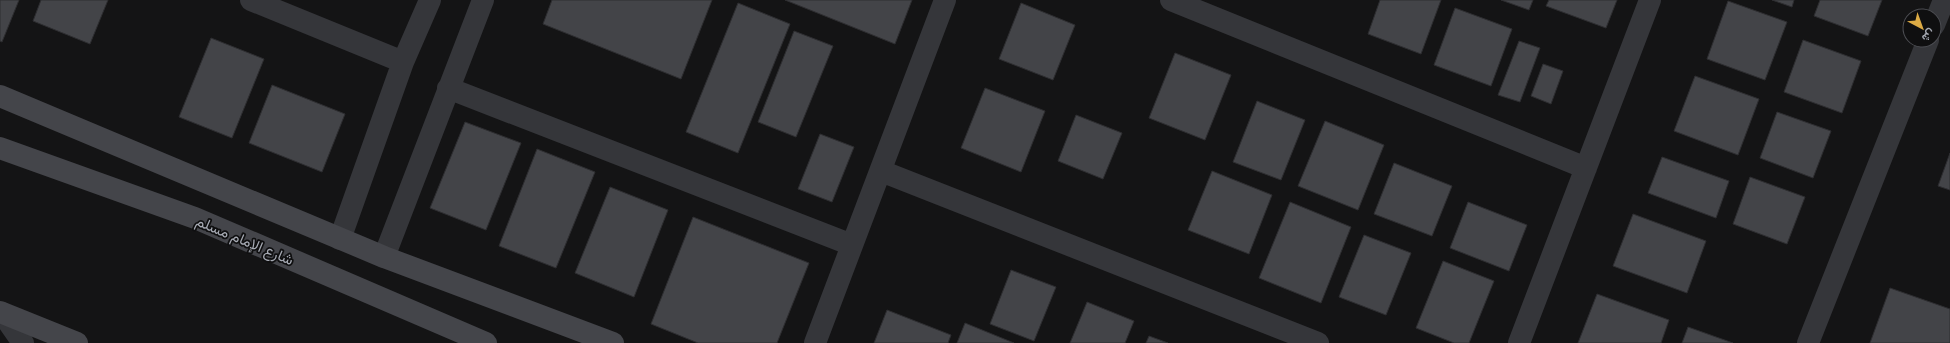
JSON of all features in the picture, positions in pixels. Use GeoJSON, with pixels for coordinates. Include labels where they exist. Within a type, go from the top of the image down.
{"type":"FeatureCollection","features":[{"type":"Feature","properties":{"kind":"street"},"geometry":{"type":"LineString","coordinates":[[251,0],[403,62]]}},
{"type":"Feature","properties":{"kind":"street"},"geometry":{"type":"LineString","coordinates":[[340,239],[403,62],[430,0]]}},
{"type":"Feature","properties":{"kind":"street"},"geometry":{"type":"LineString","coordinates":[[384,257],[483,0]]}},
{"type":"Feature","properties":{"kind":"street"},"geometry":{"type":"LineString","coordinates":[[815,343],[945,0]]}},
{"type":"Feature","properties":{"kind":"street"},"geometry":{"type":"LineString","coordinates":[[1171,0],[1586,168]]}},
{"type":"Feature","properties":{"kind":"street"},"geometry":{"type":"LineString","coordinates":[[1519,343],[1650,0]]}},
{"type":"Feature","properties":{"kind":"street"},"geometry":{"type":"LineString","coordinates":[[1808,343],[1925,48]]}},
{"type":"Feature","properties":{"kind":"street"},"geometry":{"type":"LineString","coordinates":[[448,88],[852,245]]}},
{"type":"Feature","properties":{"kind":"street"},"geometry":{"type":"LineString","coordinates":[[0,96],[384,257],[613,343]]}},
{"type":"Feature","properties":{"kind":"street","name":"شارع الإمام مسلم"},"geometry":{"type":"LineString","coordinates":[[0,148],[195,218],[486,343]]}},
{"type":"Feature","properties":{"kind":"street"},"geometry":{"type":"LineString","coordinates":[[881,171],[1318,343]]}},
{"type":"Feature","properties":{"kind":"street"},"geometry":{"type":"LineString","coordinates":[[1,312],[74,342]]}},
{"type":"Feature","properties":{"kind":"street"},"geometry":{"type":"LineString","coordinates":[[1,312],[23,343]]}},
{"type":"Feature","properties":{"kind":"building"},"geometry":{"type":"Polygon","coordinates":[[[0,0],[19,0],[2,42],[0,41],[0,0]]]}},
{"type":"Feature","properties":{"kind":"building"},"geometry":{"type":"Polygon","coordinates":[[[41,0],[108,0],[90,44],[33,21],[41,0]]]}},
{"type":"Feature","properties":{"kind":"building"},"geometry":{"type":"Polygon","coordinates":[[[552,0],[712,0],[681,79],[543,24],[552,0]]]}},
{"type":"Feature","properties":{"kind":"building"},"geometry":{"type":"Polygon","coordinates":[[[785,0],[912,0],[895,44],[785,0]]]}},
{"type":"Feature","properties":{"kind":"building"},"geometry":{"type":"Polygon","coordinates":[[[1380,0],[1441,0],[1421,54],[1368,34],[1380,0]]]}},
{"type":"Feature","properties":{"kind":"building"},"geometry":{"type":"Polygon","coordinates":[[[1501,0],[1533,0],[1529,10],[1501,0]]]}},
{"type":"Feature","properties":{"kind":"building"},"geometry":{"type":"Polygon","coordinates":[[[1549,0],[1617,0],[1606,28],[1546,6],[1549,0]]]}},
{"type":"Feature","properties":{"kind":"building"},"geometry":{"type":"Polygon","coordinates":[[[1772,0],[1794,0],[1792,7],[1772,0]]]}},
{"type":"Feature","properties":{"kind":"building"},"geometry":{"type":"Polygon","coordinates":[[[1820,0],[1882,0],[1868,36],[1814,16],[1820,0]]]}},
{"type":"Feature","properties":{"kind":"building"},"geometry":{"type":"Polygon","coordinates":[[[1728,1],[1787,22],[1765,80],[1707,59],[1728,1]]]}},
{"type":"Feature","properties":{"kind":"building"},"geometry":{"type":"Polygon","coordinates":[[[738,3],[790,24],[738,153],[686,132],[738,3]]]}},
{"type":"Feature","properties":{"kind":"building"},"geometry":{"type":"Polygon","coordinates":[[[1021,3],[1075,25],[1053,80],[999,59],[1021,3]]]}},
{"type":"Feature","properties":{"kind":"building"},"geometry":{"type":"Polygon","coordinates":[[[1455,8],[1512,29],[1491,86],[1434,65],[1455,8]]]}},
{"type":"Feature","properties":{"kind":"building"},"geometry":{"type":"Polygon","coordinates":[[[794,31],[833,46],[796,137],[758,122],[794,31]]]}},
{"type":"Feature","properties":{"kind":"building"},"geometry":{"type":"Polygon","coordinates":[[[211,38],[264,59],[232,138],[179,117],[211,38]]]}},
{"type":"Feature","properties":{"kind":"building"},"geometry":{"type":"Polygon","coordinates":[[[1803,40],[1861,61],[1842,113],[1784,92],[1803,40]]]}},
{"type":"Feature","properties":{"kind":"building"},"geometry":{"type":"Polygon","coordinates":[[[1519,41],[1540,48],[1520,102],[1498,95],[1519,41]]]}},
{"type":"Feature","properties":{"kind":"building"},"geometry":{"type":"Polygon","coordinates":[[[1175,53],[1231,75],[1205,140],[1149,118],[1175,53]]]}},
{"type":"Feature","properties":{"kind":"building"},"geometry":{"type":"Polygon","coordinates":[[[1543,64],[1563,71],[1551,104],[1531,96],[1543,64]]]}},
{"type":"Feature","properties":{"kind":"building"},"geometry":{"type":"Polygon","coordinates":[[[1695,76],[1759,99],[1738,155],[1674,131],[1695,76]]]}},
{"type":"Feature","properties":{"kind":"building"},"geometry":{"type":"Polygon","coordinates":[[[272,85],[345,114],[322,172],[249,143],[272,85]]]}},
{"type":"Feature","properties":{"kind":"building"},"geometry":{"type":"Polygon","coordinates":[[[985,88],[1045,111],[1021,172],[961,148],[985,88]]]}},
{"type":"Feature","properties":{"kind":"building"},"geometry":{"type":"Polygon","coordinates":[[[1257,101],[1305,120],[1281,180],[1233,162],[1257,101]]]}},
{"type":"Feature","properties":{"kind":"building"},"geometry":{"type":"Polygon","coordinates":[[[1777,112],[1831,131],[1813,178],[1760,158],[1777,112]]]}},
{"type":"Feature","properties":{"kind":"building"},"geometry":{"type":"Polygon","coordinates":[[[1076,115],[1122,133],[1103,179],[1058,161],[1076,115]]]}},
{"type":"Feature","properties":{"kind":"building"},"geometry":{"type":"Polygon","coordinates":[[[1325,121],[1384,145],[1358,210],[1298,186],[1325,121]]]}},
{"type":"Feature","properties":{"kind":"building"},"geometry":{"type":"Polygon","coordinates":[[[465,122],[521,143],[486,230],[430,208],[465,122]]]}},
{"type":"Feature","properties":{"kind":"building"},"geometry":{"type":"Polygon","coordinates":[[[820,134],[854,147],[832,202],[798,189],[820,134]]]}},
{"type":"Feature","properties":{"kind":"building"},"geometry":{"type":"Polygon","coordinates":[[[537,149],[595,172],[556,268],[499,246],[537,149]]]}},
{"type":"Feature","properties":{"kind":"building"},"geometry":{"type":"Polygon","coordinates":[[[1950,153],[1950,190],[1938,186],[1950,153]]]}},
{"type":"Feature","properties":{"kind":"building"},"geometry":{"type":"Polygon","coordinates":[[[1662,157],[1729,181],[1716,218],[1648,193],[1662,157]]]}},
{"type":"Feature","properties":{"kind":"building"},"geometry":{"type":"Polygon","coordinates":[[[1394,163],[1452,186],[1432,236],[1374,214],[1394,163]]]}},
{"type":"Feature","properties":{"kind":"building"},"geometry":{"type":"Polygon","coordinates":[[[1212,171],[1272,195],[1249,254],[1188,230],[1212,171]]]}},
{"type":"Feature","properties":{"kind":"building"},"geometry":{"type":"Polygon","coordinates":[[[1750,177],[1805,197],[1787,244],[1733,224],[1750,177]]]}},
{"type":"Feature","properties":{"kind":"building"},"geometry":{"type":"Polygon","coordinates":[[[610,187],[668,210],[634,297],[575,273],[610,187]]]}},
{"type":"Feature","properties":{"kind":"building"},"geometry":{"type":"Polygon","coordinates":[[[1290,202],[1351,227],[1321,303],[1259,278],[1290,202]]]}},
{"type":"Feature","properties":{"kind":"building"},"geometry":{"type":"Polygon","coordinates":[[[1468,202],[1527,225],[1509,271],[1450,248],[1468,202]]]}},
{"type":"Feature","properties":{"kind":"building"},"geometry":{"type":"Polygon","coordinates":[[[1633,214],[1706,241],[1687,293],[1613,266],[1633,214]]]}},
{"type":"Feature","properties":{"kind":"building"},"geometry":{"type":"Polygon","coordinates":[[[693,217],[809,263],[777,343],[698,343],[651,324],[693,217]]]}},
{"type":"Feature","properties":{"kind":"building"},"geometry":{"type":"Polygon","coordinates":[[[1364,235],[1411,253],[1386,315],[1339,297],[1364,235]]]}},
{"type":"Feature","properties":{"kind":"building"},"geometry":{"type":"Polygon","coordinates":[[[1443,261],[1494,281],[1469,343],[1454,343],[1416,328],[1443,261]]]}},
{"type":"Feature","properties":{"kind":"building"},"geometry":{"type":"Polygon","coordinates":[[[1011,270],[1056,287],[1034,341],[990,324],[1011,270]]]}},
{"type":"Feature","properties":{"kind":"building"},"geometry":{"type":"Polygon","coordinates":[[[1890,288],[1950,309],[1950,343],[1870,343],[1890,288]]]}},
{"type":"Feature","properties":{"kind":"building"},"geometry":{"type":"Polygon","coordinates":[[[1597,294],[1669,320],[1661,343],[1578,343],[1597,294]]]}},
{"type":"Feature","properties":{"kind":"building"},"geometry":{"type":"Polygon","coordinates":[[[1087,302],[1134,321],[1125,343],[1070,343],[1087,302]]]}},
{"type":"Feature","properties":{"kind":"building"},"geometry":{"type":"Polygon","coordinates":[[[887,310],[951,335],[948,343],[874,343],[887,310]]]}},
{"type":"Feature","properties":{"kind":"building"},"geometry":{"type":"Polygon","coordinates":[[[965,323],[1014,343],[957,343],[965,323]]]}},
{"type":"Feature","properties":{"kind":"building"},"geometry":{"type":"Polygon","coordinates":[[[1688,327],[1733,343],[1682,343],[1688,327]]]}},
{"type":"Feature","properties":{"kind":"building"},"geometry":{"type":"Polygon","coordinates":[[[1149,336],[1168,343],[1146,343],[1149,336]]]}}]}
